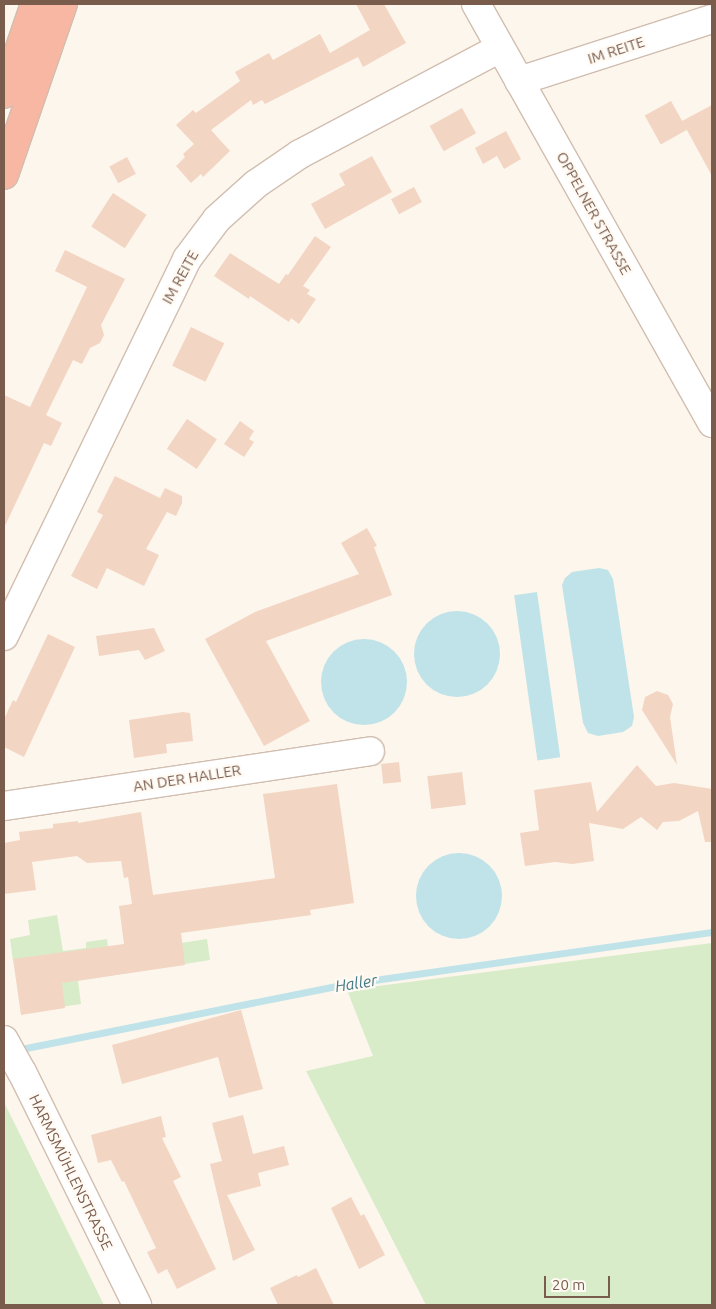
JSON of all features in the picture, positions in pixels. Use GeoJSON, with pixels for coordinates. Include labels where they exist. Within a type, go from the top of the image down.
{"type":"FeatureCollection","features":[{"type":"Feature","properties":{"kind":"highway"},"geometry":{"type":"LineString","coordinates":[[4,94],[35,4]]}},
{"type":"Feature","properties":{"kind":"highway"},"geometry":{"type":"LineString","coordinates":[[4,175],[63,4]]}},
{"type":"Feature","properties":{"kind":"street","name":"OPPELNER STRASSE"},"geometry":{"type":"LineString","coordinates":[[476,4],[712,423]]}},
{"type":"Feature","properties":{"kind":"street","name":"IM REITE"},"geometry":{"type":"LineString","coordinates":[[519,81],[712,19]]}},
{"type":"Feature","properties":{"kind":"street","name":"IM REITE"},"geometry":{"type":"LineString","coordinates":[[4,636],[187,259],[217,219],[256,184],[300,154],[500,48]]}},
{"type":"Feature","properties":{"kind":"street","name":"AN DER HALLER"},"geometry":{"type":"LineString","coordinates":[[4,806],[370,751]]}},
{"type":"Feature","properties":{"kind":"street","name":"HARMSMÜHLENSTRASSE"},"geometry":{"type":"LineString","coordinates":[[4,1040],[22,1072],[137,1305]]}},
{"type":"Feature","properties":{"kind":"green space"},"geometry":{"type":"Polygon","coordinates":[[[57,915],[63,951],[86,948],[86,942],[107,939],[109,954],[207,939],[210,960],[78,981],[81,1004],[47,1009],[39,957],[13,961],[10,939],[30,935],[28,920],[57,915]]]}},
{"type":"Feature","properties":{"kind":"green space"},"geometry":{"type":"Polygon","coordinates":[[[712,943],[712,1305],[426,1305],[306,1071],[373,1056],[347,990],[712,943]]]}},
{"type":"Feature","properties":{"kind":"green space"},"geometry":{"type":"Polygon","coordinates":[[[4,1102],[104,1305],[4,1305],[4,1102]]]}},
{"type":"Feature","properties":{"kind":"water"},"geometry":{"type":"Polygon","coordinates":[[[599,568],[608,570],[613,579],[634,717],[632,726],[623,732],[598,736],[588,733],[583,723],[562,585],[565,578],[572,572],[599,568]]]}},
{"type":"Feature","properties":{"kind":"water"},"geometry":{"type":"Polygon","coordinates":[[[537,592],[560,757],[537,761],[514,595],[537,592]]]}},
{"type":"Feature","properties":{"kind":"water"},"geometry":{"type":"Polygon","coordinates":[[[457,611],[473,614],[481,618],[493,630],[497,638],[500,654],[497,670],[493,678],[481,690],[473,694],[457,697],[441,694],[433,690],[421,678],[417,670],[414,654],[417,638],[421,630],[433,618],[441,614],[457,611]]]}},
{"type":"Feature","properties":{"kind":"water"},"geometry":{"type":"Polygon","coordinates":[[[364,639],[381,642],[395,651],[404,665],[407,682],[404,699],[395,713],[381,722],[364,725],[347,722],[333,713],[324,699],[321,682],[324,665],[333,651],[347,642],[364,639]]]}},
{"type":"Feature","properties":{"kind":"water"},"geometry":{"type":"Polygon","coordinates":[[[451,853],[467,853],[476,856],[490,865],[499,879],[502,896],[499,913],[490,927],[476,936],[467,939],[451,939],[435,932],[423,920],[416,904],[416,888],[423,872],[435,860],[451,853]]]}},
{"type":"Feature","properties":{"kind":"building"},"geometry":{"type":"Polygon","coordinates":[[[356,4],[384,4],[406,43],[363,67],[358,57],[265,104],[262,100],[253,105],[251,100],[211,130],[230,151],[203,177],[201,174],[191,183],[176,166],[185,157],[183,154],[194,144],[176,125],[193,110],[196,113],[240,81],[235,72],[269,53],[273,60],[320,34],[330,53],[370,30],[356,4]]]}},
{"type":"Feature","properties":{"kind":"building"},"geometry":{"type":"Polygon","coordinates":[[[671,101],[687,130],[661,144],[645,116],[671,101]]]}},
{"type":"Feature","properties":{"kind":"building"},"geometry":{"type":"Polygon","coordinates":[[[712,105],[712,176],[682,121],[712,105]]]}},
{"type":"Feature","properties":{"kind":"building"},"geometry":{"type":"Polygon","coordinates":[[[462,108],[476,133],[444,151],[430,126],[462,108]]]}},
{"type":"Feature","properties":{"kind":"building"},"geometry":{"type":"Polygon","coordinates":[[[506,131],[521,159],[504,169],[497,156],[483,164],[475,148],[506,131]]]}},
{"type":"Feature","properties":{"kind":"building"},"geometry":{"type":"Polygon","coordinates":[[[372,156],[392,192],[325,229],[311,204],[345,185],[339,174],[372,156]]]}},
{"type":"Feature","properties":{"kind":"building"},"geometry":{"type":"Polygon","coordinates":[[[127,157],[136,174],[118,183],[109,166],[127,157]]]}},
{"type":"Feature","properties":{"kind":"building"},"geometry":{"type":"Polygon","coordinates":[[[414,187],[422,202],[399,214],[391,199],[414,187]]]}},
{"type":"Feature","properties":{"kind":"building"},"geometry":{"type":"Polygon","coordinates":[[[113,193],[147,215],[125,248],[91,227],[113,193]]]}},
{"type":"Feature","properties":{"kind":"building"},"geometry":{"type":"Polygon","coordinates":[[[315,236],[331,247],[303,286],[310,290],[307,294],[316,299],[299,324],[291,318],[289,322],[250,296],[249,299],[214,276],[230,253],[279,284],[286,274],[288,275],[315,236]]]}},
{"type":"Feature","properties":{"kind":"building"},"geometry":{"type":"Polygon","coordinates":[[[65,250],[125,279],[101,325],[104,335],[100,343],[90,348],[82,364],[73,360],[46,415],[62,423],[51,446],[44,443],[4,528],[4,395],[30,407],[87,287],[55,271],[65,250]]]}},
{"type":"Feature","properties":{"kind":"building"},"geometry":{"type":"Polygon","coordinates":[[[191,327],[224,343],[205,382],[172,366],[191,327]]]}},
{"type":"Feature","properties":{"kind":"building"},"geometry":{"type":"Polygon","coordinates":[[[187,419],[217,439],[197,469],[167,449],[187,419]]]}},
{"type":"Feature","properties":{"kind":"building"},"geometry":{"type":"Polygon","coordinates":[[[240,421],[254,431],[249,439],[254,442],[244,457],[224,444],[240,421]]]}},
{"type":"Feature","properties":{"kind":"building"},"geometry":{"type":"Polygon","coordinates":[[[115,476],[160,498],[165,488],[182,496],[182,503],[176,516],[167,512],[146,549],[159,555],[144,586],[107,568],[97,589],[71,576],[103,515],[97,512],[115,476]]]}},
{"type":"Feature","properties":{"kind":"building"},"geometry":{"type":"Polygon","coordinates":[[[367,528],[377,546],[374,547],[392,595],[266,641],[310,721],[264,746],[205,639],[255,612],[359,574],[341,543],[367,528]]]}},
{"type":"Feature","properties":{"kind":"building"},"geometry":{"type":"Polygon","coordinates":[[[154,628],[165,651],[145,660],[139,650],[99,656],[96,636],[154,628]]]}},
{"type":"Feature","properties":{"kind":"building"},"geometry":{"type":"Polygon","coordinates":[[[48,634],[75,647],[24,757],[4,747],[4,719],[13,700],[16,702],[48,634]]]}},
{"type":"Feature","properties":{"kind":"building"},"geometry":{"type":"Polygon","coordinates":[[[657,691],[668,695],[673,704],[670,717],[677,765],[642,710],[645,697],[657,691]]]}},
{"type":"Feature","properties":{"kind":"building"},"geometry":{"type":"Polygon","coordinates":[[[183,712],[190,713],[193,741],[166,744],[167,753],[134,758],[129,720],[183,712]]]}},
{"type":"Feature","properties":{"kind":"building"},"geometry":{"type":"Polygon","coordinates":[[[399,762],[401,782],[383,784],[381,764],[399,762]]]}},
{"type":"Feature","properties":{"kind":"building"},"geometry":{"type":"Polygon","coordinates":[[[637,765],[656,786],[674,783],[712,789],[712,842],[705,842],[698,811],[679,821],[663,822],[657,830],[641,817],[623,829],[589,823],[594,861],[572,864],[555,862],[525,866],[520,833],[539,830],[534,790],[591,782],[597,812],[637,765]]]}},
{"type":"Feature","properties":{"kind":"building"},"geometry":{"type":"Polygon","coordinates":[[[462,772],[466,805],[431,809],[427,776],[462,772]]]}},
{"type":"Feature","properties":{"kind":"building"},"geometry":{"type":"Polygon","coordinates":[[[337,784],[354,903],[310,910],[311,915],[181,933],[185,965],[62,983],[65,1008],[21,1015],[13,959],[124,944],[119,906],[132,904],[128,877],[124,878],[121,861],[87,863],[77,856],[32,862],[36,890],[4,894],[4,843],[20,840],[19,832],[53,828],[53,824],[78,821],[78,823],[141,812],[153,895],[275,878],[263,794],[337,784]]]}},
{"type":"Feature","properties":{"kind":"building"},"geometry":{"type":"Polygon","coordinates":[[[241,1010],[263,1089],[229,1098],[218,1057],[122,1084],[112,1045],[241,1010]]]}},
{"type":"Feature","properties":{"kind":"building"},"geometry":{"type":"Polygon","coordinates":[[[243,1115],[253,1154],[284,1146],[289,1165],[258,1173],[261,1186],[227,1195],[255,1250],[233,1261],[210,1164],[222,1161],[212,1123],[243,1115]]]}},
{"type":"Feature","properties":{"kind":"building"},"geometry":{"type":"Polygon","coordinates":[[[161,1116],[166,1137],[162,1138],[181,1177],[173,1181],[216,1269],[177,1289],[167,1269],[158,1274],[147,1252],[156,1248],[124,1181],[122,1182],[111,1160],[98,1163],[91,1135],[161,1116]]]}},
{"type":"Feature","properties":{"kind":"building"},"geometry":{"type":"Polygon","coordinates":[[[351,1197],[361,1216],[364,1214],[385,1255],[359,1269],[331,1208],[351,1197]]]}},
{"type":"Feature","properties":{"kind":"building"},"geometry":{"type":"Polygon","coordinates":[[[316,1268],[334,1305],[278,1305],[270,1288],[316,1268]]]}},
{"type":"Feature","properties":{"kind":"waterway","name":"Haller"},"geometry":{"type":"LineString","coordinates":[[16,1050],[346,984],[712,932]]}}]}
